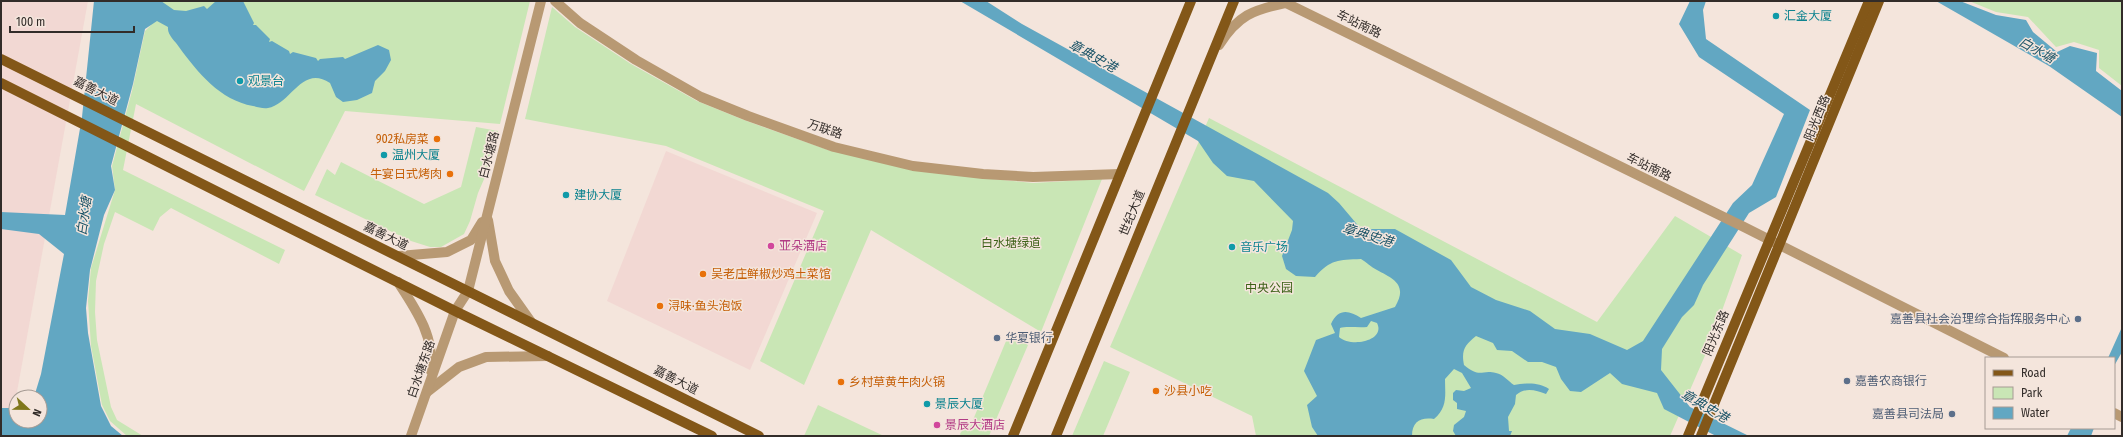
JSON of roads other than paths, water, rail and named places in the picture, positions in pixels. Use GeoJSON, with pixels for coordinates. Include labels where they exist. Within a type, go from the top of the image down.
{"type":"FeatureCollection","features":[{"type":"Feature","properties":{"kind":"main road"},"geometry":{"type":"LineString","coordinates":[[1013,436],[1191,1]]}},
{"type":"Feature","properties":{"kind":"main road","name":"世纪大道"},"geometry":{"type":"LineString","coordinates":[[1056,436],[1234,1]]}},
{"type":"Feature","properties":{"kind":"main road","name":"阳光西路"},"geometry":{"type":"LineString","coordinates":[[1769,240],[1869,1]]}},
{"type":"Feature","properties":{"kind":"main road","name":"阳光西路"},"geometry":{"type":"LineString","coordinates":[[1779,245],[1880,1]]}},
{"type":"Feature","properties":{"kind":"main road","name":"嘉善大道"},"geometry":{"type":"LineString","coordinates":[[1,59],[60,87],[759,436]]}},
{"type":"Feature","properties":{"kind":"main road"},"geometry":{"type":"LineString","coordinates":[[1,83],[455,311],[712,436]]}},
{"type":"Feature","properties":{"kind":"main road","name":"阳光东路"},"geometry":{"type":"LineString","coordinates":[[1688,436],[1769,240]]}},
{"type":"Feature","properties":{"kind":"main road","name":"阳光东路"},"geometry":{"type":"LineString","coordinates":[[1701,436],[1779,245]]}},
{"type":"Feature","properties":{"kind":"street","name":"白水塘路"},"geometry":{"type":"LineString","coordinates":[[455,311],[468,291],[541,1]]}},
{"type":"Feature","properties":{"kind":"street","name":"万联路"},"geometry":{"type":"LineString","coordinates":[[555,1],[580,23],[624,52],[701,97],[748,116],[834,147],[913,166],[984,174],[1033,177],[1120,174]]}},
{"type":"Feature","properties":{"kind":"street"},"geometry":{"type":"LineString","coordinates":[[1184,1],[1184,18]]}},
{"type":"Feature","properties":{"kind":"street"},"geometry":{"type":"LineString","coordinates":[[1208,63],[1228,31],[1239,19],[1253,10],[1284,2]]}},
{"type":"Feature","properties":{"kind":"street","name":"车站南路"},"geometry":{"type":"LineString","coordinates":[[1284,2],[1718,214],[2002,357]]}},
{"type":"Feature","properties":{"kind":"street"},"geometry":{"type":"LineString","coordinates":[[398,256],[447,252],[471,240],[487,214]]}},
{"type":"Feature","properties":{"kind":"street"},"geometry":{"type":"LineString","coordinates":[[487,214],[494,261],[509,291],[531,322]]}},
{"type":"Feature","properties":{"kind":"street"},"geometry":{"type":"LineString","coordinates":[[398,282],[415,308],[428,338],[432,359],[427,392]]}},
{"type":"Feature","properties":{"kind":"street","name":"白水塘东路"},"geometry":{"type":"LineString","coordinates":[[412,436],[455,311]]}},
{"type":"Feature","properties":{"kind":"street"},"geometry":{"type":"LineString","coordinates":[[427,392],[459,367],[486,357],[548,356]]}},
{"type":"Feature","properties":{"kind":"water","name":"白水塘"},"geometry":{"type":"Polygon","coordinates":[[[94,1],[161,1],[174,10],[186,11],[204,6],[207,9],[216,1],[243,1],[254,23],[253,25],[256,25],[270,39],[269,42],[272,41],[289,51],[290,54],[293,52],[316,58],[318,61],[320,59],[343,57],[345,59],[378,45],[389,50],[391,60],[385,71],[375,81],[372,93],[357,100],[343,102],[336,97],[330,83],[320,78],[312,78],[297,87],[276,105],[268,108],[262,108],[241,103],[220,92],[202,76],[194,66],[172,38],[168,27],[157,21],[145,29],[133,84],[111,166],[115,190],[104,215],[90,270],[86,308],[88,333],[101,406],[111,426],[123,436],[1,436],[1,408],[8,408],[8,429],[48,429],[48,389],[36,389],[41,374],[64,254],[39,234],[1,229],[1,212],[65,215],[82,117],[94,1]]]}},
{"type":"Feature","properties":{"kind":"water","name":"章典史港"},"geometry":{"type":"Polygon","coordinates":[[[960,1],[986,1],[1022,24],[1328,193],[1339,203],[1361,229],[1395,229],[1451,260],[1471,287],[1496,300],[1530,311],[1555,329],[1590,334],[1627,350],[1643,341],[1733,203],[1752,185],[1784,114],[1699,57],[1679,24],[1690,1],[1706,1],[1703,10],[1706,39],[1810,110],[1776,197],[1749,213],[1703,285],[1694,305],[1682,317],[1662,349],[1661,370],[1690,407],[1749,436],[1716,436],[1664,409],[1657,393],[1622,384],[1610,373],[1581,392],[1570,391],[1561,379],[1556,367],[1542,362],[1528,362],[1512,351],[1497,350],[1493,343],[1476,336],[1465,348],[1463,355],[1464,365],[1474,372],[1491,372],[1499,374],[1514,385],[1537,384],[1549,389],[1546,394],[1534,390],[1527,390],[1519,392],[1516,395],[1515,404],[1508,417],[1509,431],[1512,431],[1510,436],[1456,436],[1453,431],[1454,425],[1464,417],[1466,411],[1457,409],[1457,403],[1453,400],[1453,393],[1456,390],[1464,391],[1471,388],[1462,373],[1454,369],[1445,379],[1445,400],[1442,410],[1434,419],[1418,421],[1412,431],[1412,436],[1318,436],[1312,427],[1307,405],[1317,396],[1304,371],[1316,340],[1335,333],[1331,324],[1340,313],[1348,312],[1361,318],[1395,307],[1399,299],[1400,288],[1389,276],[1361,259],[1341,260],[1335,262],[1326,267],[1315,277],[1296,276],[1286,269],[1282,256],[1292,230],[1293,221],[1254,181],[1227,176],[1213,163],[1198,141],[960,1]],[[1371,321],[1367,327],[1340,328],[1339,337],[1351,342],[1366,341],[1377,334],[1377,323],[1371,321]]]}},
{"type":"Feature","properties":{"kind":"water","name":"白水塘"},"geometry":{"type":"Polygon","coordinates":[[[1936,1],[1960,1],[1996,15],[2026,20],[2033,32],[2057,52],[2070,46],[2097,53],[2096,71],[2122,91],[2122,117],[2049,66],[1936,1]]]}},
{"type":"Feature","properties":{"kind":"water"},"geometry":{"type":"Polygon","coordinates":[[[2122,327],[2122,352],[2115,364],[2115,357],[2108,357],[2122,327]]]}},
{"type":"Feature","properties":{"kind":"water"},"geometry":{"type":"Polygon","coordinates":[[[2070,429],[2094,429],[2091,436],[2067,436],[2070,429]]]}},
{"type":"Feature","properties":{"kind":"place","name":"汇金大厦"},"geometry":{"type":"Point","coordinates":[1776,16]}},
{"type":"Feature","properties":{"kind":"place","name":"观景台"},"geometry":{"type":"Point","coordinates":[240,81]}},
{"type":"Feature","properties":{"kind":"place","name":"902私房菜"},"geometry":{"type":"Point","coordinates":[437,139]}},
{"type":"Feature","properties":{"kind":"place","name":"温州大厦"},"geometry":{"type":"Point","coordinates":[384,155]}},
{"type":"Feature","properties":{"kind":"place","name":"牛宴日式烤肉"},"geometry":{"type":"Point","coordinates":[450,174]}},
{"type":"Feature","properties":{"kind":"place","name":"建协大厦"},"geometry":{"type":"Point","coordinates":[566,195]}},
{"type":"Feature","properties":{"kind":"place","name":"亚朵酒店"},"geometry":{"type":"Point","coordinates":[771,246]}},
{"type":"Feature","properties":{"kind":"place","name":"音乐广场"},"geometry":{"type":"Point","coordinates":[1232,247]}},
{"type":"Feature","properties":{"kind":"place","name":"吴老庄鲜椒炒鸡土菜馆"},"geometry":{"type":"Point","coordinates":[703,274]}},
{"type":"Feature","properties":{"kind":"place","name":"浔味·鱼头泡饭"},"geometry":{"type":"Point","coordinates":[660,306]}},
{"type":"Feature","properties":{"kind":"place","name":"嘉善县社会治理综合指挥服务中心"},"geometry":{"type":"Point","coordinates":[2078,319]}},
{"type":"Feature","properties":{"kind":"place","name":"华夏银行"},"geometry":{"type":"Point","coordinates":[997,338]}},
{"type":"Feature","properties":{"kind":"place","name":"嘉善农商银行"},"geometry":{"type":"Point","coordinates":[1847,381]}},
{"type":"Feature","properties":{"kind":"place","name":"乡村草黄牛肉火锅"},"geometry":{"type":"Point","coordinates":[841,382]}},
{"type":"Feature","properties":{"kind":"place","name":"沙县小吃"},"geometry":{"type":"Point","coordinates":[1156,391]}},
{"type":"Feature","properties":{"kind":"place","name":"景辰大厦"},"geometry":{"type":"Point","coordinates":[927,404]}},
{"type":"Feature","properties":{"kind":"place","name":"嘉善县司法局"},"geometry":{"type":"Point","coordinates":[1952,414]}},
{"type":"Feature","properties":{"kind":"place","name":"景辰大酒店"},"geometry":{"type":"Point","coordinates":[937,425]}},
{"type":"Feature","properties":{"kind":"park label","name":"白水塘绿道"},"geometry":{"type":"Point","coordinates":[1011,243]}},
{"type":"Feature","properties":{"kind":"park label","name":"中央公园"},"geometry":{"type":"Point","coordinates":[1269,288]}}]}
